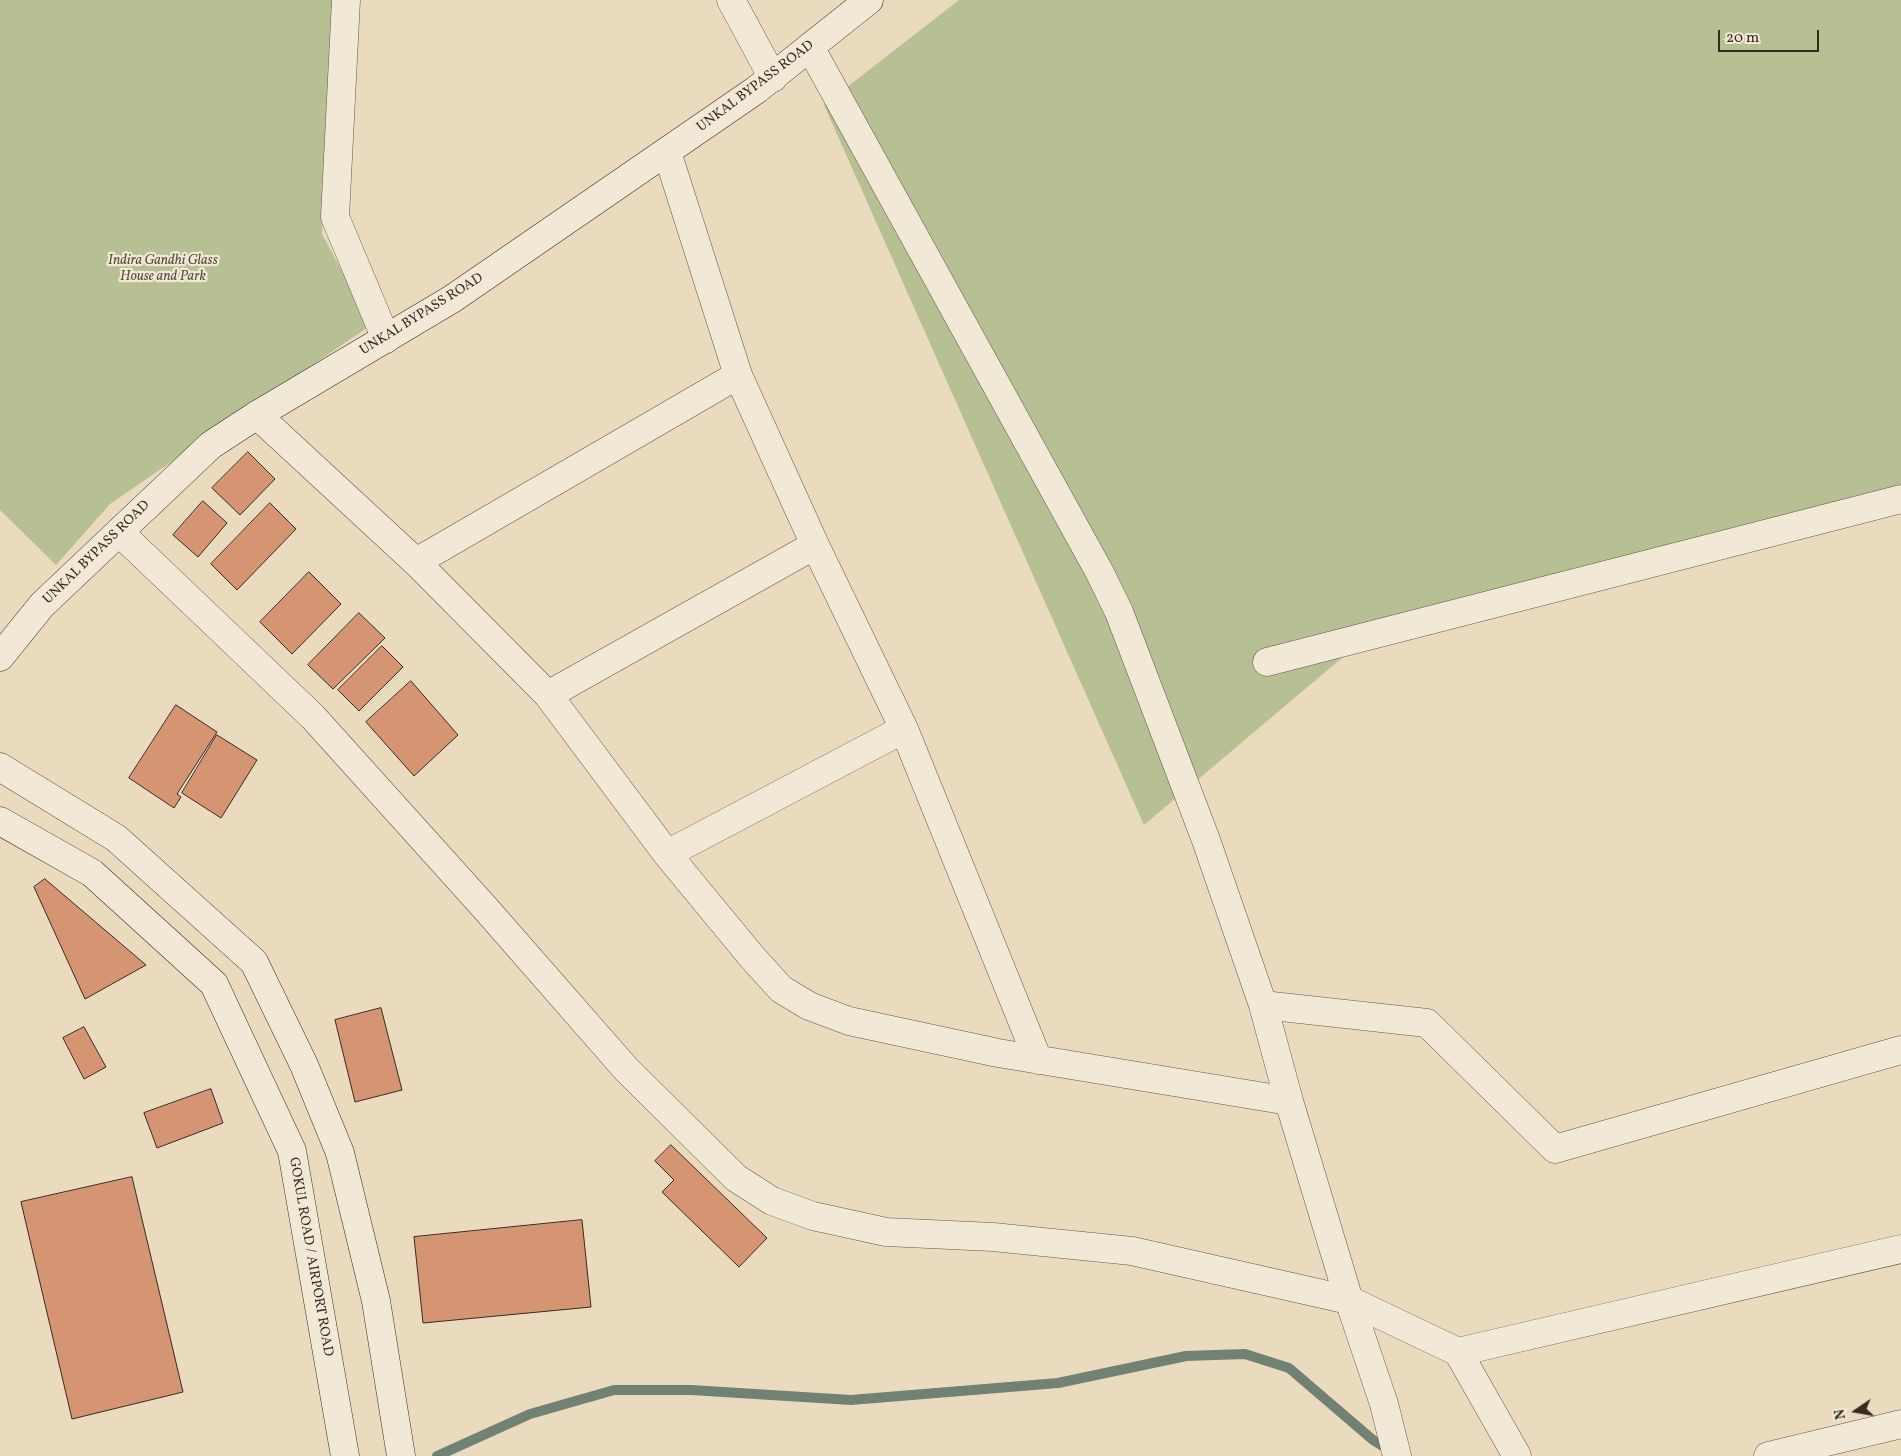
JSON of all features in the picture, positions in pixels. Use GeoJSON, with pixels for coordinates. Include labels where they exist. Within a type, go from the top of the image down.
{"type":"FeatureCollection","features":[{"type":"Feature","properties":{"kind":"street"},"geometry":{"type":"LineString","coordinates":[[346,0],[335,217],[386,339]]}},
{"type":"Feature","properties":{"kind":"street"},"geometry":{"type":"LineString","coordinates":[[731,0],[773,78]]}},
{"type":"Feature","properties":{"kind":"street","name":"UNKAL BYPASS ROAD"},"geometry":{"type":"LineString","coordinates":[[0,657],[42,605],[211,445],[257,415],[452,299],[773,78],[869,0]]}},
{"type":"Feature","properties":{"kind":"street"},"geometry":{"type":"LineString","coordinates":[[810,47],[1100,573],[1119,612],[1206,840],[1263,1005],[1289,1101],[1349,1300],[1384,1404],[1397,1456]]}},
{"type":"Feature","properties":{"kind":"street"},"geometry":{"type":"LineString","coordinates":[[667,152],[738,375],[815,545],[904,729],[1038,1060]]}},
{"type":"Feature","properties":{"kind":"street"},"geometry":{"type":"LineString","coordinates":[[416,562],[738,375]]}},
{"type":"Feature","properties":{"kind":"street"},"geometry":{"type":"LineString","coordinates":[[257,415],[416,562],[548,695],[668,854],[757,964],[781,989],[809,1006],[849,1021],[998,1053],[1289,1101]]}},
{"type":"Feature","properties":{"kind":"street"},"geometry":{"type":"LineString","coordinates":[[1267,662],[1901,498]]}},
{"type":"Feature","properties":{"kind":"street"},"geometry":{"type":"LineString","coordinates":[[119,532],[313,717],[486,909],[626,1069],[736,1178],[772,1201],[813,1216],[886,1232],[993,1237],[1132,1251],[1349,1300],[1458,1352],[1517,1456]]}},
{"type":"Feature","properties":{"kind":"street"},"geometry":{"type":"LineString","coordinates":[[548,695],[815,545]]}},
{"type":"Feature","properties":{"kind":"street"},"geometry":{"type":"LineString","coordinates":[[668,854],[904,729]]}},
{"type":"Feature","properties":{"kind":"street"},"geometry":{"type":"LineString","coordinates":[[0,767],[116,838],[254,962],[304,1065],[340,1153],[376,1301],[401,1456]]}},
{"type":"Feature","properties":{"kind":"street","name":"GOKUL ROAD / AIRPORT ROAD"},"geometry":{"type":"LineString","coordinates":[[0,821],[92,874],[214,984],[292,1151],[345,1456]]}},
{"type":"Feature","properties":{"kind":"street"},"geometry":{"type":"LineString","coordinates":[[1263,1005],[1427,1023],[1555,1149],[1901,1050]]}},
{"type":"Feature","properties":{"kind":"street"},"geometry":{"type":"LineString","coordinates":[[292,1151],[334,1139]]}},
{"type":"Feature","properties":{"kind":"street"},"geometry":{"type":"LineString","coordinates":[[1458,1352],[1901,1249]]}},
{"type":"Feature","properties":{"kind":"street"},"geometry":{"type":"LineString","coordinates":[[1768,1456],[1901,1424]]}},
{"type":"Feature","properties":{"kind":"green space","name":"Indira Gandhi Glass House and Park"},"geometry":{"type":"Polygon","coordinates":[[[0,0],[334,0],[322,234],[371,325],[110,504],[56,565],[0,510],[0,0]]]}},
{"type":"Feature","properties":{"kind":"green space"},"geometry":{"type":"Polygon","coordinates":[[[959,0],[1901,0],[1901,510],[1375,630],[1144,825],[824,105],[959,0]]]}},
{"type":"Feature","properties":{"kind":"building"},"geometry":{"type":"Polygon","coordinates":[[[248,452],[275,479],[240,515],[212,488],[248,452]]]}},
{"type":"Feature","properties":{"kind":"building"},"geometry":{"type":"Polygon","coordinates":[[[203,501],[227,523],[198,557],[173,535],[203,501]]]}},
{"type":"Feature","properties":{"kind":"building"},"geometry":{"type":"Polygon","coordinates":[[[270,503],[296,529],[237,590],[211,564],[270,503]]]}},
{"type":"Feature","properties":{"kind":"building"},"geometry":{"type":"Polygon","coordinates":[[[309,572],[341,604],[292,654],[260,622],[309,572]]]}},
{"type":"Feature","properties":{"kind":"building"},"geometry":{"type":"Polygon","coordinates":[[[359,613],[385,638],[333,689],[308,665],[359,613]]]}},
{"type":"Feature","properties":{"kind":"building"},"geometry":{"type":"Polygon","coordinates":[[[382,646],[403,667],[359,711],[338,690],[382,646]]]}},
{"type":"Feature","properties":{"kind":"building"},"geometry":{"type":"Polygon","coordinates":[[[411,681],[458,735],[414,776],[366,722],[411,681]]]}},
{"type":"Feature","properties":{"kind":"building"},"geometry":{"type":"Polygon","coordinates":[[[176,705],[217,732],[177,794],[181,797],[174,808],[129,778],[176,705]]]}},
{"type":"Feature","properties":{"kind":"building"},"geometry":{"type":"Polygon","coordinates":[[[217,735],[257,760],[221,818],[182,793],[217,735]]]}},
{"type":"Feature","properties":{"kind":"building"},"geometry":{"type":"Polygon","coordinates":[[[45,879],[146,965],[85,999],[34,887],[45,879]]]}},
{"type":"Feature","properties":{"kind":"building"},"geometry":{"type":"Polygon","coordinates":[[[381,1008],[402,1090],[355,1102],[335,1020],[381,1008]]]}},
{"type":"Feature","properties":{"kind":"building"},"geometry":{"type":"Polygon","coordinates":[[[84,1027],[106,1067],[84,1079],[63,1038],[84,1027]]]}},
{"type":"Feature","properties":{"kind":"building"},"geometry":{"type":"Polygon","coordinates":[[[211,1089],[223,1123],[157,1148],[144,1113],[211,1089]]]}},
{"type":"Feature","properties":{"kind":"building"},"geometry":{"type":"Polygon","coordinates":[[[671,1145],[767,1238],[739,1267],[662,1192],[674,1180],[655,1161],[671,1145]]]}},
{"type":"Feature","properties":{"kind":"building"},"geometry":{"type":"Polygon","coordinates":[[[132,1177],[183,1392],[72,1419],[21,1202],[132,1177]]]}},
{"type":"Feature","properties":{"kind":"building"},"geometry":{"type":"Polygon","coordinates":[[[582,1220],[591,1307],[423,1323],[414,1237],[582,1220]]]}},
{"type":"Feature","properties":{"kind":"waterway"},"geometry":{"type":"LineString","coordinates":[[437,1456],[530,1414],[614,1390],[691,1390],[851,1400],[1058,1383],[1186,1356],[1245,1354],[1289,1368],[1373,1440],[1391,1451]]}}]}
